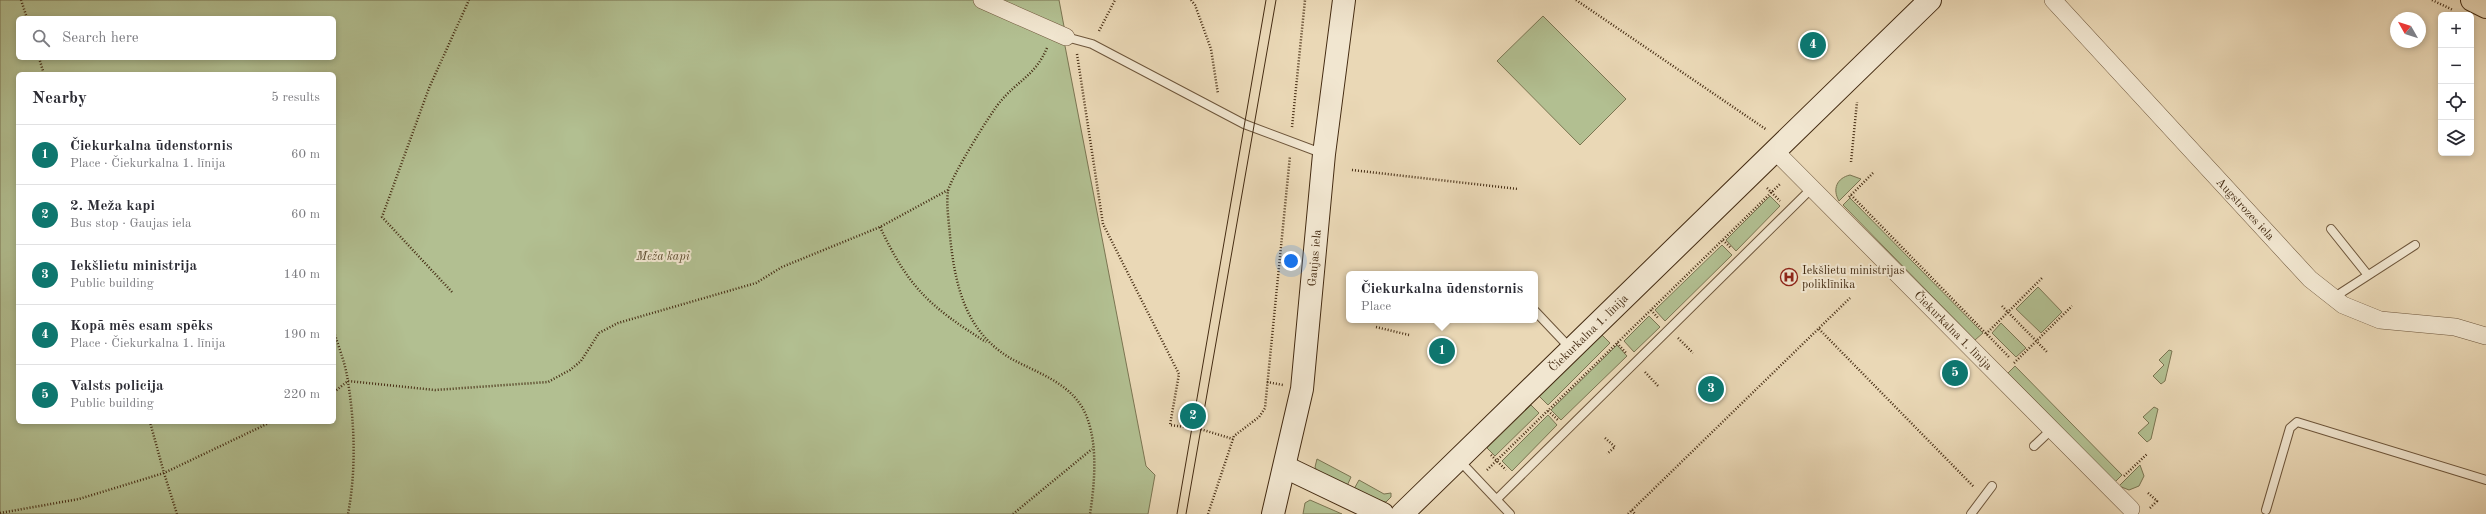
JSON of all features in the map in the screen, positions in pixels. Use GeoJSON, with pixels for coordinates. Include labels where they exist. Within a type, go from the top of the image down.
{"type":"FeatureCollection","features":[{"type":"Feature","properties":{"kind":"main road"},"geometry":{"type":"LineString","coordinates":[[2464,6],[2486,7]]}},
{"type":"Feature","properties":{"kind":"street"},"geometry":{"type":"LineString","coordinates":[[982,0],[1065,37]]}},
{"type":"Feature","properties":{"kind":"street","name":"Gaujas iela"},"geometry":{"type":"LineString","coordinates":[[1273,514],[1302,389],[1324,154],[1344,0]]}},
{"type":"Feature","properties":{"kind":"street","name":"Čiekurkalna 1. līnija"},"geometry":{"type":"LineString","coordinates":[[1411,508],[1477,440],[1571,349],[1774,142],[1850,79],[1930,0]]}},
{"type":"Feature","properties":{"kind":"street","name":"Augstrozes iela"},"geometry":{"type":"LineString","coordinates":[[2053,0],[2310,279],[2333,298],[2380,320],[2455,327],[2486,336]]}},
{"type":"Feature","properties":{"kind":"street","name":"Čiekurkalna 1. līnija"},"geometry":{"type":"LineString","coordinates":[[1774,142],[1794,170],[2052,430],[2129,512]]}},
{"type":"Feature","properties":{"kind":"street"},"geometry":{"type":"LineString","coordinates":[[1285,467],[1383,514]]}},
{"type":"Feature","properties":{"kind":"lane"},"geometry":{"type":"LineString","coordinates":[[1065,37],[1092,44],[1215,110],[1253,128],[1324,154]]}},
{"type":"Feature","properties":{"kind":"lane"},"geometry":{"type":"LineString","coordinates":[[1497,498],[1812,188]]}},
{"type":"Feature","properties":{"kind":"lane"},"geometry":{"type":"LineString","coordinates":[[2331,229],[2367,274]]}},
{"type":"Feature","properties":{"kind":"lane"},"geometry":{"type":"LineString","coordinates":[[2333,298],[2367,274],[2415,246]]}},
{"type":"Feature","properties":{"kind":"lane"},"geometry":{"type":"LineString","coordinates":[[1538,314],[1571,349]]}},
{"type":"Feature","properties":{"kind":"lane"},"geometry":{"type":"LineString","coordinates":[[2266,510],[2290,428],[2297,422],[2486,480]]}},
{"type":"Feature","properties":{"kind":"lane"},"geometry":{"type":"LineString","coordinates":[[2034,446],[2052,430]]}},
{"type":"Feature","properties":{"kind":"lane"},"geometry":{"type":"LineString","coordinates":[[1458,459],[1497,498],[1510,514]]}},
{"type":"Feature","properties":{"kind":"lane"},"geometry":{"type":"LineString","coordinates":[[1971,514],[1992,486]]}},
{"type":"Feature","properties":{"kind":"path"},"geometry":{"type":"LineString","coordinates":[[21,0],[26,16]]}},
{"type":"Feature","properties":{"kind":"path"},"geometry":{"type":"LineString","coordinates":[[452,292],[382,217],[429,88],[469,0]]}},
{"type":"Feature","properties":{"kind":"path"},"geometry":{"type":"LineString","coordinates":[[1092,44],[1115,0]]}},
{"type":"Feature","properties":{"kind":"path"},"geometry":{"type":"LineString","coordinates":[[1191,0],[1195,5],[1211,49],[1217,82],[1218,102],[1215,110]]}},
{"type":"Feature","properties":{"kind":"path"},"geometry":{"type":"LineString","coordinates":[[1208,514],[1233,439],[1238,432],[1259,417],[1265,408],[1305,0]]}},
{"type":"Feature","properties":{"kind":"path"},"geometry":{"type":"LineString","coordinates":[[1576,0],[1774,142]]}},
{"type":"Feature","properties":{"kind":"path"},"geometry":{"type":"LineString","coordinates":[[2432,0],[2464,6]]}},
{"type":"Feature","properties":{"kind":"path"},"geometry":{"type":"LineString","coordinates":[[988,343],[963,302],[955,279],[948,215],[948,190],[999,103],[1015,87],[1031,75],[1041,61],[1065,37]]}},
{"type":"Feature","properties":{"kind":"path"},"geometry":{"type":"LineString","coordinates":[[1065,37],[1103,224],[1179,374],[1170,424],[1200,429],[1233,439]]}},
{"type":"Feature","properties":{"kind":"path"},"geometry":{"type":"LineString","coordinates":[[40,60],[43,72]]}},
{"type":"Feature","properties":{"kind":"path"},"geometry":{"type":"LineString","coordinates":[[1850,79],[1858,89],[1851,162]]}},
{"type":"Feature","properties":{"kind":"path"},"geometry":{"type":"LineString","coordinates":[[1352,170],[1518,188]]}},
{"type":"Feature","properties":{"kind":"path"},"geometry":{"type":"LineString","coordinates":[[1478,479],[1794,170]]}},
{"type":"Feature","properties":{"kind":"path"},"geometry":{"type":"LineString","coordinates":[[336,390],[348,381],[435,390],[548,382],[570,370],[581,360],[599,333],[618,323],[756,283],[782,267],[880,227],[948,190]]}},
{"type":"Feature","properties":{"kind":"path"},"geometry":{"type":"LineString","coordinates":[[1851,196],[2020,368]]}},
{"type":"Feature","properties":{"kind":"path"},"geometry":{"type":"LineString","coordinates":[[880,227],[902,269],[925,298],[956,323],[1058,383],[1073,395],[1086,415],[1092,448],[1094,491],[1090,514]]}},
{"type":"Feature","properties":{"kind":"path"},"geometry":{"type":"LineString","coordinates":[[1986,334],[2043,277]]}},
{"type":"Feature","properties":{"kind":"path"},"geometry":{"type":"LineString","coordinates":[[1628,514],[1850,298]]}},
{"type":"Feature","properties":{"kind":"path"},"geometry":{"type":"LineString","coordinates":[[2002,306],[2046,352]]}},
{"type":"Feature","properties":{"kind":"path"},"geometry":{"type":"LineString","coordinates":[[2014,363],[2072,306]]}},
{"type":"Feature","properties":{"kind":"path"},"geometry":{"type":"LineString","coordinates":[[1376,327],[1409,335]]}},
{"type":"Feature","properties":{"kind":"path"},"geometry":{"type":"LineString","coordinates":[[1818,329],[1983,496]]}},
{"type":"Feature","properties":{"kind":"path"},"geometry":{"type":"LineString","coordinates":[[336,339],[348,381],[353,462],[348,514]]}},
{"type":"Feature","properties":{"kind":"path"},"geometry":{"type":"LineString","coordinates":[[151,424],[177,514]]}},
{"type":"Feature","properties":{"kind":"path"},"geometry":{"type":"LineString","coordinates":[[0,513],[79,499],[164,473],[267,424]]}},
{"type":"Feature","properties":{"kind":"path"},"geometry":{"type":"LineString","coordinates":[[1605,438],[1615,446],[1607,454]]}},
{"type":"Feature","properties":{"kind":"path"},"geometry":{"type":"LineString","coordinates":[[1477,440],[1516,480]]}},
{"type":"Feature","properties":{"kind":"path"},"geometry":{"type":"LineString","coordinates":[[1013,514],[1092,448]]}},
{"type":"Feature","properties":{"kind":"path"},"geometry":{"type":"LineString","coordinates":[[2119,470],[2125,475]]}},
{"type":"Feature","properties":{"kind":"path"},"geometry":{"type":"LineString","coordinates":[[2148,492],[2157,502],[2148,510]]}},
{"type":"Feature","properties":{"kind":"path"},"geometry":{"type":"LineString","coordinates":[[1632,510],[1635,514]]}},
{"type":"Feature","properties":{"kind":"green space","name":"Meža kapi"},"geometry":{"type":"Polygon","coordinates":[[[0,0],[1059,0],[1066,37],[1065,46],[1146,466],[1155,475],[1148,514],[0,514],[0,0]]]}},
{"type":"Feature","properties":{"kind":"green space"},"geometry":{"type":"Polygon","coordinates":[[[1543,16],[1626,99],[1580,145],[1497,61],[1543,16]]]}},
{"type":"Feature","properties":{"kind":"green space"},"geometry":{"type":"Polygon","coordinates":[[[1850,175],[1861,179],[1839,201],[1836,192],[1837,185],[1839,181],[1850,175]]]}},
{"type":"Feature","properties":{"kind":"green space"},"geometry":{"type":"Polygon","coordinates":[[[1770,196],[1780,206],[1736,251],[1726,240],[1770,196]]]}},
{"type":"Feature","properties":{"kind":"green space"},"geometry":{"type":"Polygon","coordinates":[[[1850,198],[1983,333],[1975,340],[1843,205],[1850,198]]]}},
{"type":"Feature","properties":{"kind":"green space"},"geometry":{"type":"Polygon","coordinates":[[[1722,245],[1732,255],[1665,321],[1655,310],[1722,245]]]}},
{"type":"Feature","properties":{"kind":"green space"},"geometry":{"type":"Polygon","coordinates":[[[2038,287],[2062,312],[2041,333],[2016,309],[2038,287]]]}},
{"type":"Feature","properties":{"kind":"green space"},"geometry":{"type":"Polygon","coordinates":[[[1649,316],[1660,327],[1634,352],[1624,341],[1649,316]]]}},
{"type":"Feature","properties":{"kind":"green space"},"geometry":{"type":"Polygon","coordinates":[[[2001,323],[2026,348],[2016,357],[1992,333],[2001,323]]]}},
{"type":"Feature","properties":{"kind":"green space"},"geometry":{"type":"Polygon","coordinates":[[[1601,334],[1610,343],[1548,405],[1539,396],[1601,334]]]}},
{"type":"Feature","properties":{"kind":"green space"},"geometry":{"type":"Polygon","coordinates":[[[1617,345],[1627,356],[1561,420],[1551,410],[1617,345]]]}},
{"type":"Feature","properties":{"kind":"green space"},"geometry":{"type":"Polygon","coordinates":[[[2169,350],[2172,351],[2165,381],[2161,384],[2153,376],[2164,365],[2159,360],[2169,350]]]}},
{"type":"Feature","properties":{"kind":"green space"},"geometry":{"type":"Polygon","coordinates":[[[2015,366],[2122,475],[2115,482],[2008,373],[2015,366]]]}},
{"type":"Feature","properties":{"kind":"green space"},"geometry":{"type":"Polygon","coordinates":[[[1531,405],[1539,413],[1495,456],[1487,448],[1531,405]]]}},
{"type":"Feature","properties":{"kind":"green space"},"geometry":{"type":"Polygon","coordinates":[[[2154,407],[2158,409],[2151,439],[2147,442],[2138,433],[2149,423],[2143,417],[2154,407]]]}},
{"type":"Feature","properties":{"kind":"green space"},"geometry":{"type":"Polygon","coordinates":[[[1548,415],[1557,425],[1512,471],[1502,461],[1548,415]]]}},
{"type":"Feature","properties":{"kind":"green space"},"geometry":{"type":"Polygon","coordinates":[[[1317,459],[1351,477],[1347,486],[1317,471],[1315,467],[1317,459]]]}},
{"type":"Feature","properties":{"kind":"green space"},"geometry":{"type":"Polygon","coordinates":[[[2140,465],[2144,476],[2139,486],[2129,490],[2119,486],[2140,465]]]}},
{"type":"Feature","properties":{"kind":"green space"},"geometry":{"type":"Polygon","coordinates":[[[1359,480],[1384,494],[1391,493],[1391,497],[1386,502],[1376,500],[1354,489],[1359,480]]]}},
{"type":"Feature","properties":{"kind":"green space"},"geometry":{"type":"Polygon","coordinates":[[[1310,500],[1342,514],[1303,514],[1305,503],[1310,500]]]}},
{"type":"Feature","properties":{"kind":"tram line"},"geometry":{"type":"LineString","coordinates":[[1177,514],[1266,0]]}},
{"type":"Feature","properties":{"kind":"tram line"},"geometry":{"type":"LineString","coordinates":[[1186,514],[1276,0]]}},
{"type":"Feature","properties":{"kind":"place","name":"Kopā mēs esam spēks"},"geometry":{"type":"Point","coordinates":[1813,45]}},
{"type":"Feature","properties":{"kind":"place","name":"Iekšlietu ministrijas poliklīnika"},"geometry":{"type":"Point","coordinates":[1789,277]}},
{"type":"Feature","properties":{"kind":"place","name":"Čiekurkalna ūdenstornis"},"geometry":{"type":"Point","coordinates":[1442,351]}},
{"type":"Feature","properties":{"kind":"place","name":"Valsts policija"},"geometry":{"type":"Point","coordinates":[1955,373]}},
{"type":"Feature","properties":{"kind":"place","name":"Iekšlietu ministrija"},"geometry":{"type":"Point","coordinates":[1711,389]}},
{"type":"Feature","properties":{"kind":"place","name":"2. Meža kapi"},"geometry":{"type":"Point","coordinates":[1193,416]}}]}
